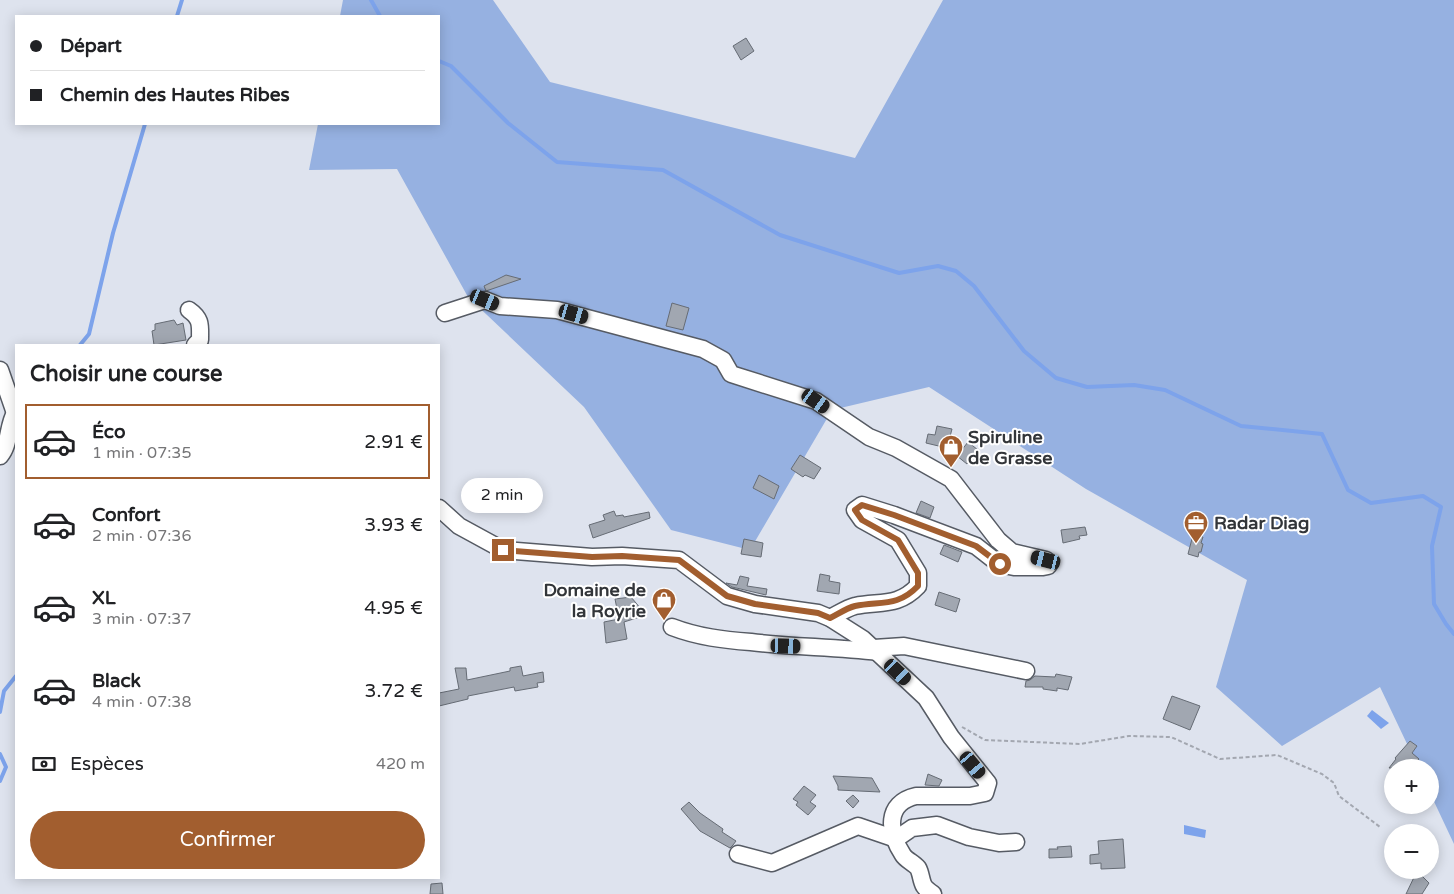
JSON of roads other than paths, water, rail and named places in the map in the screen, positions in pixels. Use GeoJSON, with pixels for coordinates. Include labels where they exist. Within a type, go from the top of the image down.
{"type":"FeatureCollection","features":[{"type":"Feature","properties":{"kind":"street"},"geometry":{"type":"LineString","coordinates":[[445,312],[485,300],[500,306],[557,310],[703,349],[723,360],[731,374],[816,401],[869,437],[896,448],[951,479],[998,540],[1012,552],[1046,560],[1050,563],[1043,568],[1014,567],[1000,564],[976,546],[862,505],[855,510],[862,520],[898,540],[918,573],[918,586],[908,596],[890,602],[853,606],[830,618]]}},
{"type":"Feature","properties":{"kind":"street"},"geometry":{"type":"LineString","coordinates":[[189,310],[197,315],[200,324],[200,340],[196,344]]}},
{"type":"Feature","properties":{"kind":"street"},"geometry":{"type":"LineString","coordinates":[[0,370],[15,416]]}},
{"type":"Feature","properties":{"kind":"street"},"geometry":{"type":"LineString","coordinates":[[0,456],[6,444],[10,421],[15,419]]}},
{"type":"Feature","properties":{"kind":"street"},"geometry":{"type":"LineString","coordinates":[[440,509],[459,526],[503,550],[592,557],[622,556],[679,560],[727,596],[755,604],[818,613],[830,618],[863,639],[926,698],[951,737],[988,783],[985,794],[970,796],[916,796],[898,804],[892,817],[896,839],[904,856],[917,868],[924,886],[933,894]]}},
{"type":"Feature","properties":{"kind":"street"},"geometry":{"type":"LineString","coordinates":[[672,627],[688,633],[716,639],[786,646],[876,650],[904,646],[1026,671]]}},
{"type":"Feature","properties":{"kind":"street"},"geometry":{"type":"LineString","coordinates":[[896,839],[912,828],[937,825],[969,837],[999,843],[1016,842]]}},
{"type":"Feature","properties":{"kind":"street"},"geometry":{"type":"LineString","coordinates":[[738,854],[772,863],[858,826],[896,839]]}},
{"type":"Feature","properties":{"kind":"waterway"},"geometry":{"type":"LineString","coordinates":[[177,15],[182,0]]}},
{"type":"Feature","properties":{"kind":"waterway"},"geometry":{"type":"LineString","coordinates":[[371,0],[379,15]]}},
{"type":"Feature","properties":{"kind":"waterway"},"geometry":{"type":"LineString","coordinates":[[440,61],[451,66],[508,123],[557,162],[663,170],[780,235],[899,273],[938,266],[956,271],[974,286],[1024,351],[1056,378],[1087,387],[1134,385],[1165,390],[1241,426],[1322,434],[1348,490],[1371,503],[1423,496],[1441,507],[1432,546],[1434,604],[1454,634]]}},
{"type":"Feature","properties":{"kind":"waterway"},"geometry":{"type":"LineString","coordinates":[[81,344],[89,334],[113,233],[145,125]]}},
{"type":"Feature","properties":{"kind":"waterway"},"geometry":{"type":"LineString","coordinates":[[0,712],[4,691],[15,677]]}},
{"type":"Feature","properties":{"kind":"waterway"},"geometry":{"type":"LineString","coordinates":[[0,754],[6,767],[0,781]]}},
{"type":"Feature","properties":{"kind":"place","name":"Spiruline de Grasse"},"geometry":{"type":"Point","coordinates":[951,468]}},
{"type":"Feature","properties":{"kind":"place","name":"Radar Diag"},"geometry":{"type":"Point","coordinates":[1196,544]}},
{"type":"Feature","properties":{"kind":"place","name":"Domaine de la Royrie"},"geometry":{"type":"Point","coordinates":[664,621]}}]}
